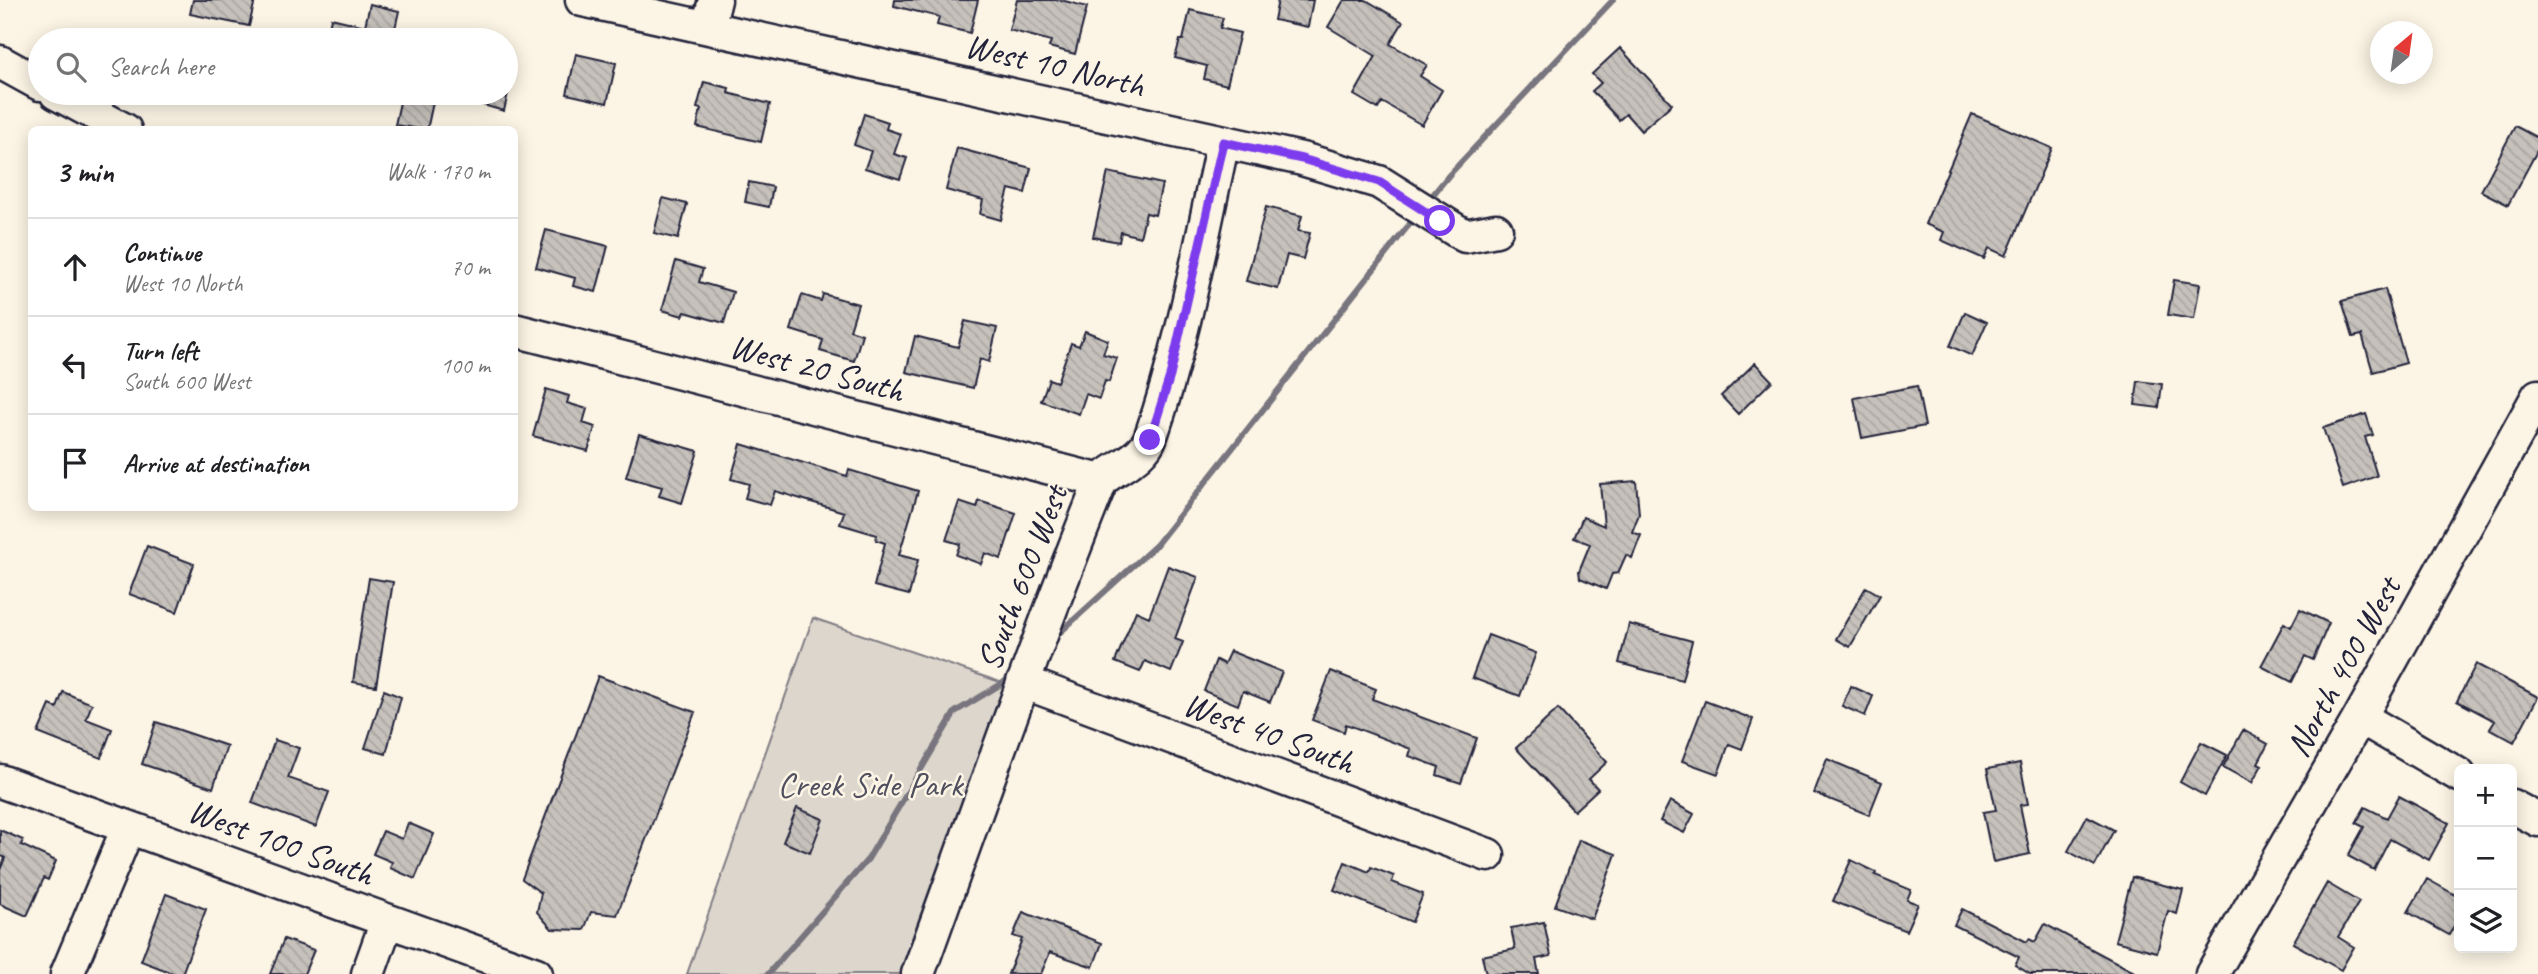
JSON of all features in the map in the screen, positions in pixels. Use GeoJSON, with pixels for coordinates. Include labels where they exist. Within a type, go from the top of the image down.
{"type":"FeatureCollection","features":[{"type":"Feature","properties":{"kind":"street","name":"West 10 North"},"geometry":{"type":"LineString","coordinates":[[582,0],[711,14],[1223,142],[1302,159],[1379,182],[1465,236],[1496,230]]}},
{"type":"Feature","properties":{"kind":"street"},"geometry":{"type":"LineString","coordinates":[[0,62],[28,77]]}},
{"type":"Feature","properties":{"kind":"street"},"geometry":{"type":"LineString","coordinates":[[78,105],[118,126]]}},
{"type":"Feature","properties":{"kind":"street","name":"South 600 West"},"geometry":{"type":"LineString","coordinates":[[918,974],[1023,682],[1101,481],[1134,460],[1150,440],[1170,376],[1223,142]]}},
{"type":"Feature","properties":{"kind":"street","name":"West 20 South"},"geometry":{"type":"LineString","coordinates":[[518,331],[1101,481]]}},
{"type":"Feature","properties":{"kind":"street","name":"North 400 West"},"geometry":{"type":"LineString","coordinates":[[2212,974],[2360,717],[2538,396]]}},
{"type":"Feature","properties":{"kind":"street","name":"West 40 South"},"geometry":{"type":"LineString","coordinates":[[1023,682],[1489,855]]}},
{"type":"Feature","properties":{"kind":"street"},"geometry":{"type":"LineString","coordinates":[[2360,717],[2454,772]]}},
{"type":"Feature","properties":{"kind":"street","name":"West 100 South"},"geometry":{"type":"LineString","coordinates":[[0,781],[536,974]]}},
{"type":"Feature","properties":{"kind":"street"},"geometry":{"type":"LineString","coordinates":[[2517,809],[2538,820]]}},
{"type":"Feature","properties":{"kind":"street"},"geometry":{"type":"LineString","coordinates":[[67,974],[128,828]]}},
{"type":"Feature","properties":{"kind":"street"},"geometry":{"type":"LineString","coordinates":[[368,974],[387,921]]}},
{"type":"Feature","properties":{"kind":"green space","name":"Creek Side Park"},"geometry":{"type":"Polygon","coordinates":[[[813,618],[1003,683],[1023,682],[918,974],[687,974],[813,618]]]}},
{"type":"Feature","properties":{"kind":"building"},"geometry":{"type":"Polygon","coordinates":[[[193,0],[255,0],[249,26],[190,14],[193,0]]]}},
{"type":"Feature","properties":{"kind":"building"},"geometry":{"type":"Polygon","coordinates":[[[895,0],[978,0],[970,33],[937,25],[939,17],[894,6],[895,0]]]}},
{"type":"Feature","properties":{"kind":"building"},"geometry":{"type":"Polygon","coordinates":[[[1017,0],[1061,0],[1087,7],[1075,54],[1049,47],[1051,41],[1009,30],[1017,0]]]}},
{"type":"Feature","properties":{"kind":"building"},"geometry":{"type":"Polygon","coordinates":[[[1278,0],[1313,0],[1308,27],[1274,20],[1278,0]]]}},
{"type":"Feature","properties":{"kind":"building"},"geometry":{"type":"Polygon","coordinates":[[[1344,0],[1366,0],[1403,22],[1390,44],[1427,65],[1420,76],[1442,90],[1422,125],[1382,102],[1378,109],[1354,95],[1376,56],[1328,27],[1344,0]]]}},
{"type":"Feature","properties":{"kind":"building"},"geometry":{"type":"Polygon","coordinates":[[[370,4],[399,11],[395,28],[329,28],[331,18],[365,26],[370,4]]]}},
{"type":"Feature","properties":{"kind":"building"},"geometry":{"type":"Polygon","coordinates":[[[1190,10],[1223,18],[1220,28],[1240,33],[1227,85],[1204,79],[1207,66],[1175,58],[1180,40],[1183,40],[1190,10]]]}},
{"type":"Feature","properties":{"kind":"building"},"geometry":{"type":"Polygon","coordinates":[[[1620,48],[1672,104],[1641,131],[1626,114],[1619,120],[1592,91],[1601,83],[1592,74],[1620,48]]]}},
{"type":"Feature","properties":{"kind":"building"},"geometry":{"type":"Polygon","coordinates":[[[576,54],[616,63],[607,103],[567,94],[576,54]]]}},
{"type":"Feature","properties":{"kind":"building"},"geometry":{"type":"Polygon","coordinates":[[[704,82],[729,88],[728,93],[770,104],[761,142],[697,127],[701,109],[697,108],[704,82]]]}},
{"type":"Feature","properties":{"kind":"building"},"geometry":{"type":"Polygon","coordinates":[[[399,105],[432,105],[428,126],[395,125],[399,105]]]}},
{"type":"Feature","properties":{"kind":"building"},"geometry":{"type":"Polygon","coordinates":[[[483,105],[505,105],[504,111],[483,105]]]}},
{"type":"Feature","properties":{"kind":"building"},"geometry":{"type":"Polygon","coordinates":[[[864,114],[888,122],[886,129],[901,134],[894,154],[907,158],[900,179],[865,168],[871,151],[854,145],[864,114]]]}},
{"type":"Feature","properties":{"kind":"building"},"geometry":{"type":"Polygon","coordinates":[[[1972,114],[2052,148],[2006,256],[1989,248],[1984,259],[1941,240],[1944,232],[1925,224],[1972,114]]]}},
{"type":"Feature","properties":{"kind":"building"},"geometry":{"type":"Polygon","coordinates":[[[2515,126],[2538,138],[2538,149],[2508,205],[2481,191],[2515,126]]]}},
{"type":"Feature","properties":{"kind":"building"},"geometry":{"type":"Polygon","coordinates":[[[957,148],[1031,168],[1025,193],[1009,189],[1001,220],[980,214],[983,200],[946,190],[957,148]]]}},
{"type":"Feature","properties":{"kind":"building"},"geometry":{"type":"Polygon","coordinates":[[[1108,172],[1162,184],[1155,215],[1146,213],[1140,237],[1121,232],[1119,242],[1093,237],[1108,172]]]}},
{"type":"Feature","properties":{"kind":"building"},"geometry":{"type":"Polygon","coordinates":[[[749,182],[773,187],[769,207],[745,202],[749,182]]]}},
{"type":"Feature","properties":{"kind":"building"},"geometry":{"type":"Polygon","coordinates":[[[663,198],[687,204],[678,239],[654,233],[663,198]]]}},
{"type":"Feature","properties":{"kind":"building"},"geometry":{"type":"Polygon","coordinates":[[[1266,207],[1302,216],[1298,231],[1310,233],[1303,259],[1287,255],[1278,289],[1246,281],[1266,207]]]}},
{"type":"Feature","properties":{"kind":"building"},"geometry":{"type":"Polygon","coordinates":[[[546,230],[608,246],[596,292],[573,286],[575,278],[536,267],[546,230]]]}},
{"type":"Feature","properties":{"kind":"building"},"geometry":{"type":"Polygon","coordinates":[[[676,261],[703,269],[699,282],[733,292],[724,323],[685,312],[683,316],[662,310],[676,261]]]}},
{"type":"Feature","properties":{"kind":"building"},"geometry":{"type":"Polygon","coordinates":[[[2174,280],[2200,284],[2194,319],[2168,315],[2174,280]]]}},
{"type":"Feature","properties":{"kind":"building"},"geometry":{"type":"Polygon","coordinates":[[[2385,289],[2406,363],[2373,372],[2362,335],[2353,337],[2342,301],[2385,289]]]}},
{"type":"Feature","properties":{"kind":"building"},"geometry":{"type":"Polygon","coordinates":[[[823,294],[858,304],[850,330],[862,334],[854,361],[820,351],[823,340],[791,330],[802,295],[821,301],[823,294]]]}},
{"type":"Feature","properties":{"kind":"building"},"geometry":{"type":"Polygon","coordinates":[[[1965,312],[1987,322],[1972,356],[1950,346],[1965,312]]]}},
{"type":"Feature","properties":{"kind":"building"},"geometry":{"type":"Polygon","coordinates":[[[965,321],[997,328],[989,362],[980,359],[973,388],[906,372],[915,336],[958,347],[965,321]]]}},
{"type":"Feature","properties":{"kind":"building"},"geometry":{"type":"Polygon","coordinates":[[[1085,331],[1108,340],[1103,354],[1117,358],[1109,382],[1105,381],[1099,399],[1086,394],[1079,414],[1041,401],[1049,379],[1057,382],[1071,343],[1079,346],[1085,331]]]}},
{"type":"Feature","properties":{"kind":"building"},"geometry":{"type":"Polygon","coordinates":[[[1755,363],[1772,381],[1738,414],[1721,396],[1755,363]]]}},
{"type":"Feature","properties":{"kind":"building"},"geometry":{"type":"Polygon","coordinates":[[[2138,381],[2162,384],[2159,408],[2135,405],[2138,381]]]}},
{"type":"Feature","properties":{"kind":"building"},"geometry":{"type":"Polygon","coordinates":[[[1917,386],[1925,426],[1862,438],[1854,398],[1917,386]]]}},
{"type":"Feature","properties":{"kind":"building"},"geometry":{"type":"Polygon","coordinates":[[[546,389],[569,396],[567,403],[587,409],[583,423],[595,427],[588,451],[533,436],[546,389]]]}},
{"type":"Feature","properties":{"kind":"building"},"geometry":{"type":"Polygon","coordinates":[[[2366,414],[2373,435],[2365,437],[2377,476],[2343,488],[2323,428],[2366,414]]]}},
{"type":"Feature","properties":{"kind":"building"},"geometry":{"type":"Polygon","coordinates":[[[639,434],[698,451],[682,503],[659,496],[662,487],[626,477],[639,434]]]}},
{"type":"Feature","properties":{"kind":"building"},"geometry":{"type":"Polygon","coordinates":[[[741,444],[847,476],[849,470],[918,491],[899,555],[918,560],[909,595],[874,586],[885,543],[876,540],[877,535],[840,524],[844,512],[775,491],[770,505],[745,498],[749,484],[731,479],[741,444]]]}},
{"type":"Feature","properties":{"kind":"building"},"geometry":{"type":"Polygon","coordinates":[[[1636,481],[1639,514],[1632,532],[1641,535],[1632,558],[1626,555],[1618,573],[1612,574],[1606,589],[1580,578],[1579,571],[1590,544],[1574,538],[1583,517],[1604,526],[1600,484],[1636,481]]]}},
{"type":"Feature","properties":{"kind":"building"},"geometry":{"type":"Polygon","coordinates":[[[979,501],[1016,513],[1001,559],[985,553],[981,564],[956,555],[960,544],[946,540],[959,502],[977,508],[979,501]]]}},
{"type":"Feature","properties":{"kind":"building"},"geometry":{"type":"Polygon","coordinates":[[[147,546],[194,564],[177,612],[129,594],[147,546]]]}},
{"type":"Feature","properties":{"kind":"building"},"geometry":{"type":"Polygon","coordinates":[[[1168,566],[1198,577],[1175,639],[1183,642],[1171,672],[1145,661],[1140,672],[1115,662],[1136,611],[1149,617],[1168,566]]]}},
{"type":"Feature","properties":{"kind":"building"},"geometry":{"type":"Polygon","coordinates":[[[369,578],[393,582],[376,686],[353,682],[369,578]]]}},
{"type":"Feature","properties":{"kind":"building"},"geometry":{"type":"Polygon","coordinates":[[[1866,587],[1880,595],[1850,647],[1836,639],[1866,587]]]}},
{"type":"Feature","properties":{"kind":"building"},"geometry":{"type":"Polygon","coordinates":[[[2300,609],[2329,623],[2313,660],[2305,656],[2292,682],[2261,666],[2284,623],[2291,627],[2300,609]]]}},
{"type":"Feature","properties":{"kind":"building"},"geometry":{"type":"Polygon","coordinates":[[[1629,624],[1692,641],[1682,680],[1619,663],[1629,624]]]}},
{"type":"Feature","properties":{"kind":"building"},"geometry":{"type":"Polygon","coordinates":[[[1488,635],[1536,653],[1520,696],[1472,678],[1488,635]]]}},
{"type":"Feature","properties":{"kind":"building"},"geometry":{"type":"Polygon","coordinates":[[[1230,651],[1282,672],[1270,702],[1243,691],[1238,705],[1204,691],[1216,660],[1224,664],[1230,651]]]}},
{"type":"Feature","properties":{"kind":"building"},"geometry":{"type":"Polygon","coordinates":[[[2476,664],[2538,697],[2514,742],[2490,729],[2495,721],[2457,701],[2476,664]]]}},
{"type":"Feature","properties":{"kind":"building"},"geometry":{"type":"Polygon","coordinates":[[[1331,671],[1376,689],[1372,699],[1477,738],[1461,783],[1437,775],[1439,767],[1409,756],[1411,749],[1346,724],[1344,732],[1312,720],[1331,671]]]}},
{"type":"Feature","properties":{"kind":"building"},"geometry":{"type":"Polygon","coordinates":[[[598,676],[695,712],[617,915],[591,912],[584,930],[552,929],[537,912],[541,893],[522,879],[598,676]]]}},
{"type":"Feature","properties":{"kind":"building"},"geometry":{"type":"Polygon","coordinates":[[[1851,686],[1873,696],[1865,716],[1842,706],[1851,686]]]}},
{"type":"Feature","properties":{"kind":"building"},"geometry":{"type":"Polygon","coordinates":[[[384,690],[401,697],[386,754],[365,748],[384,690]]]}},
{"type":"Feature","properties":{"kind":"building"},"geometry":{"type":"Polygon","coordinates":[[[63,692],[92,704],[86,719],[112,729],[101,758],[38,733],[50,705],[57,708],[63,692]]]}},
{"type":"Feature","properties":{"kind":"building"},"geometry":{"type":"Polygon","coordinates":[[[1705,701],[1753,719],[1742,749],[1729,744],[1718,774],[1682,761],[1705,701]]]}},
{"type":"Feature","properties":{"kind":"building"},"geometry":{"type":"Polygon","coordinates":[[[1558,709],[1607,762],[1589,779],[1598,789],[1574,811],[1516,748],[1558,709]]]}},
{"type":"Feature","properties":{"kind":"building"},"geometry":{"type":"Polygon","coordinates":[[[156,722],[227,746],[213,788],[142,764],[156,722]]]}},
{"type":"Feature","properties":{"kind":"building"},"geometry":{"type":"Polygon","coordinates":[[[2243,730],[2268,744],[2258,763],[2262,765],[2252,783],[2223,767],[2243,730]]]}},
{"type":"Feature","properties":{"kind":"building"},"geometry":{"type":"Polygon","coordinates":[[[275,740],[299,748],[288,778],[329,792],[316,827],[252,803],[275,740]]]}},
{"type":"Feature","properties":{"kind":"building"},"geometry":{"type":"Polygon","coordinates":[[[2201,742],[2227,755],[2205,796],[2180,782],[2201,742]]]}},
{"type":"Feature","properties":{"kind":"building"},"geometry":{"type":"Polygon","coordinates":[[[1827,759],[1882,782],[1869,815],[1814,793],[1827,759]]]}},
{"type":"Feature","properties":{"kind":"building"},"geometry":{"type":"Polygon","coordinates":[[[2020,763],[2028,804],[2020,805],[2030,854],[1993,862],[1983,812],[1996,810],[1987,769],[2020,763]]]}},
{"type":"Feature","properties":{"kind":"building"},"geometry":{"type":"Polygon","coordinates":[[[2399,796],[2449,823],[2429,860],[2390,839],[2374,870],[2348,856],[2364,827],[2356,823],[2365,807],[2387,818],[2399,796]]]}},
{"type":"Feature","properties":{"kind":"building"},"geometry":{"type":"Polygon","coordinates":[[[1670,801],[1694,814],[1684,833],[1660,821],[1670,801]]]}},
{"type":"Feature","properties":{"kind":"building"},"geometry":{"type":"Polygon","coordinates":[[[797,808],[823,819],[810,853],[783,842],[797,808]]]}},
{"type":"Feature","properties":{"kind":"building"},"geometry":{"type":"Polygon","coordinates":[[[2087,816],[2114,830],[2095,866],[2068,851],[2087,816]]]}},
{"type":"Feature","properties":{"kind":"building"},"geometry":{"type":"Polygon","coordinates":[[[408,823],[434,834],[415,879],[390,868],[392,862],[373,854],[383,831],[402,839],[408,823]]]}},
{"type":"Feature","properties":{"kind":"building"},"geometry":{"type":"Polygon","coordinates":[[[0,830],[23,840],[21,845],[56,861],[48,880],[44,878],[27,916],[0,904],[0,870],[5,858],[0,855],[0,830]]]}},
{"type":"Feature","properties":{"kind":"building"},"geometry":{"type":"Polygon","coordinates":[[[1579,840],[1616,854],[1592,919],[1555,906],[1579,840]]]}},
{"type":"Feature","properties":{"kind":"building"},"geometry":{"type":"Polygon","coordinates":[[[1851,860],[1876,872],[1875,875],[1911,890],[1907,900],[1918,904],[1906,931],[1833,901],[1851,860]]]}},
{"type":"Feature","properties":{"kind":"building"},"geometry":{"type":"Polygon","coordinates":[[[1345,862],[1369,872],[1371,867],[1394,876],[1392,882],[1423,894],[1412,922],[1334,890],[1345,862]]]}},
{"type":"Feature","properties":{"kind":"building"},"geometry":{"type":"Polygon","coordinates":[[[2132,877],[2183,890],[2177,914],[2168,911],[2157,952],[2115,941],[2132,877]]]}},
{"type":"Feature","properties":{"kind":"building"},"geometry":{"type":"Polygon","coordinates":[[[2427,879],[2454,894],[2454,926],[2449,935],[2408,912],[2427,879]]]}},
{"type":"Feature","properties":{"kind":"building"},"geometry":{"type":"Polygon","coordinates":[[[2327,883],[2359,902],[2338,937],[2354,947],[2341,970],[2293,943],[2327,883]]]}},
{"type":"Feature","properties":{"kind":"building"},"geometry":{"type":"Polygon","coordinates":[[[166,894],[206,909],[182,974],[175,974],[141,961],[166,894]]]}},
{"type":"Feature","properties":{"kind":"building"},"geometry":{"type":"Polygon","coordinates":[[[1962,909],[2027,942],[2029,939],[2035,942],[2045,924],[2138,974],[2030,974],[2015,965],[2019,957],[1954,925],[1962,909]]]}},
{"type":"Feature","properties":{"kind":"building"},"geometry":{"type":"Polygon","coordinates":[[[1023,912],[1102,943],[1093,967],[1050,952],[1041,974],[1008,974],[1022,939],[1013,936],[1023,912]]]}},
{"type":"Feature","properties":{"kind":"building"},"geometry":{"type":"Polygon","coordinates":[[[1544,922],[1551,956],[1536,959],[1539,974],[1486,974],[1482,956],[1515,949],[1511,928],[1544,922]]]}},
{"type":"Feature","properties":{"kind":"building"},"geometry":{"type":"Polygon","coordinates":[[[284,939],[314,950],[304,974],[270,974],[284,939]]]}},
{"type":"Feature","properties":{"kind":"waterway"},"geometry":{"type":"LineString","coordinates":[[1427,202],[1449,175],[1613,0]]}},
{"type":"Feature","properties":{"kind":"waterway"},"geometry":{"type":"LineString","coordinates":[[1055,637],[1156,545],[1416,216]]}},
{"type":"Feature","properties":{"kind":"waterway"},"geometry":{"type":"LineString","coordinates":[[768,974],[868,859],[955,712],[1013,674]]}},
{"type":"Feature","properties":{"kind":"route"},"geometry":{"type":"LineString","coordinates":[[1150,440],[1170,376],[1223,142],[1302,159],[1379,182],[1440,221]]}}]}
